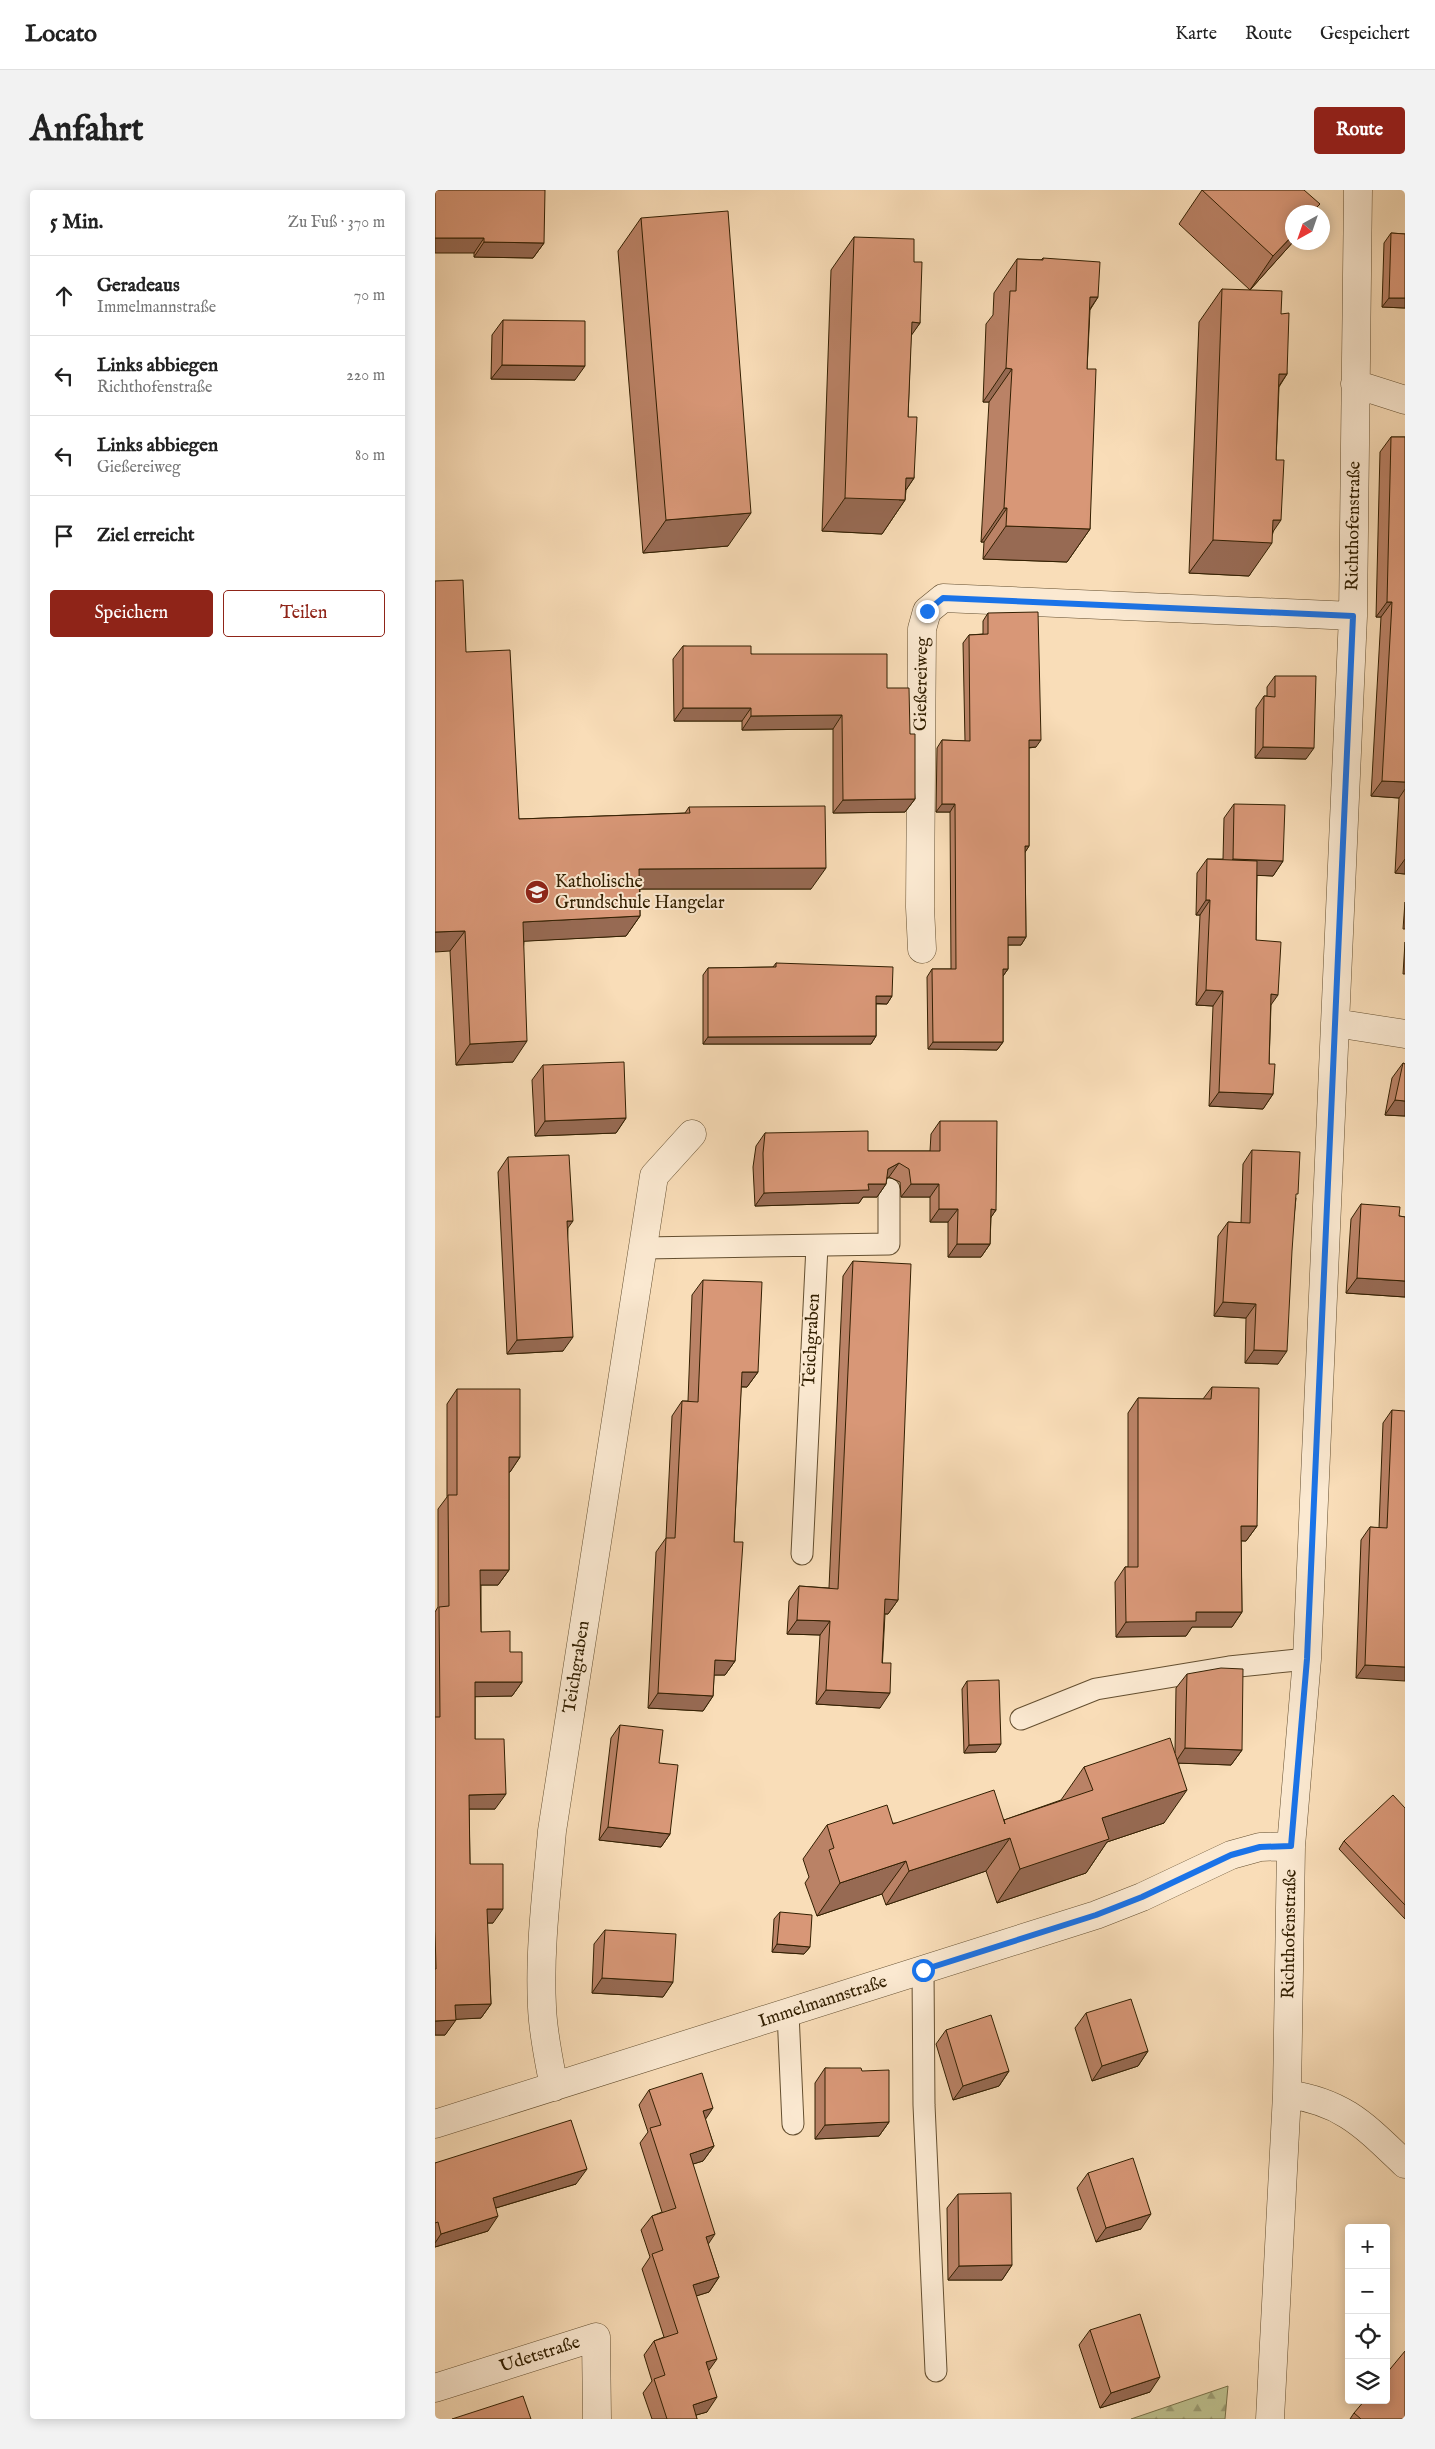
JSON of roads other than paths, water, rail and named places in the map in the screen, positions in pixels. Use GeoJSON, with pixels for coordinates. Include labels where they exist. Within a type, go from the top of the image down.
{"type":"FeatureCollection","features":[{"type":"Feature","properties":{"kind":"street","name":"Richthofenstraße"},"geometry":{"type":"LineString","coordinates":[[1270,2419],[1287,2094],[1291,1846],[1307,1659],[1353,616],[1358,190]]}},
{"type":"Feature","properties":{"kind":"street"},"geometry":{"type":"LineString","coordinates":[[1355,384],[1405,400]]}},
{"type":"Feature","properties":{"kind":"street","name":"Gießereiweg"},"geometry":{"type":"LineString","coordinates":[[921,949],[922,629],[927,611],[943,598],[1353,616]]}},
{"type":"Feature","properties":{"kind":"street"},"geometry":{"type":"LineString","coordinates":[[1335,1022],[1405,1034]]}},
{"type":"Feature","properties":{"kind":"street","name":"Teichgraben"},"geometry":{"type":"LineString","coordinates":[[554,2087],[541,2006],[544,1917],[552,1831],[654,1176],[692,1134]]}},
{"type":"Feature","properties":{"kind":"street","name":"Immelmannstraße"},"geometry":{"type":"LineString","coordinates":[[435,2124],[1096,1915],[1142,1897],[1231,1855],[1260,1847],[1291,1846]]}},
{"type":"Feature","properties":{"kind":"street"},"geometry":{"type":"LineString","coordinates":[[1287,2094],[1321,2100],[1340,2108],[1360,2123],[1405,2164]]}},
{"type":"Feature","properties":{"kind":"street","name":"Udetstraße"},"geometry":{"type":"LineString","coordinates":[[435,2388],[596,2337],[597,2419]]}},
{"type":"Feature","properties":{"kind":"lane"},"geometry":{"type":"LineString","coordinates":[[643,1248],[889,1244],[889,1189]]}},
{"type":"Feature","properties":{"kind":"lane","name":"Teichgraben"},"geometry":{"type":"LineString","coordinates":[[802,1554],[817,1246]]}},
{"type":"Feature","properties":{"kind":"lane"},"geometry":{"type":"LineString","coordinates":[[1021,1719],[1096,1689],[1229,1668],[1307,1659]]}},
{"type":"Feature","properties":{"kind":"lane"},"geometry":{"type":"LineString","coordinates":[[923,1970],[924,2105],[936,2371]]}},
{"type":"Feature","properties":{"kind":"lane"},"geometry":{"type":"LineString","coordinates":[[788,2013],[793,2124]]}},
{"type":"Feature","properties":{"kind":"place","name":"Katholische Grundschule Hangelar"},"geometry":{"type":"Point","coordinates":[537,892]}}]}
